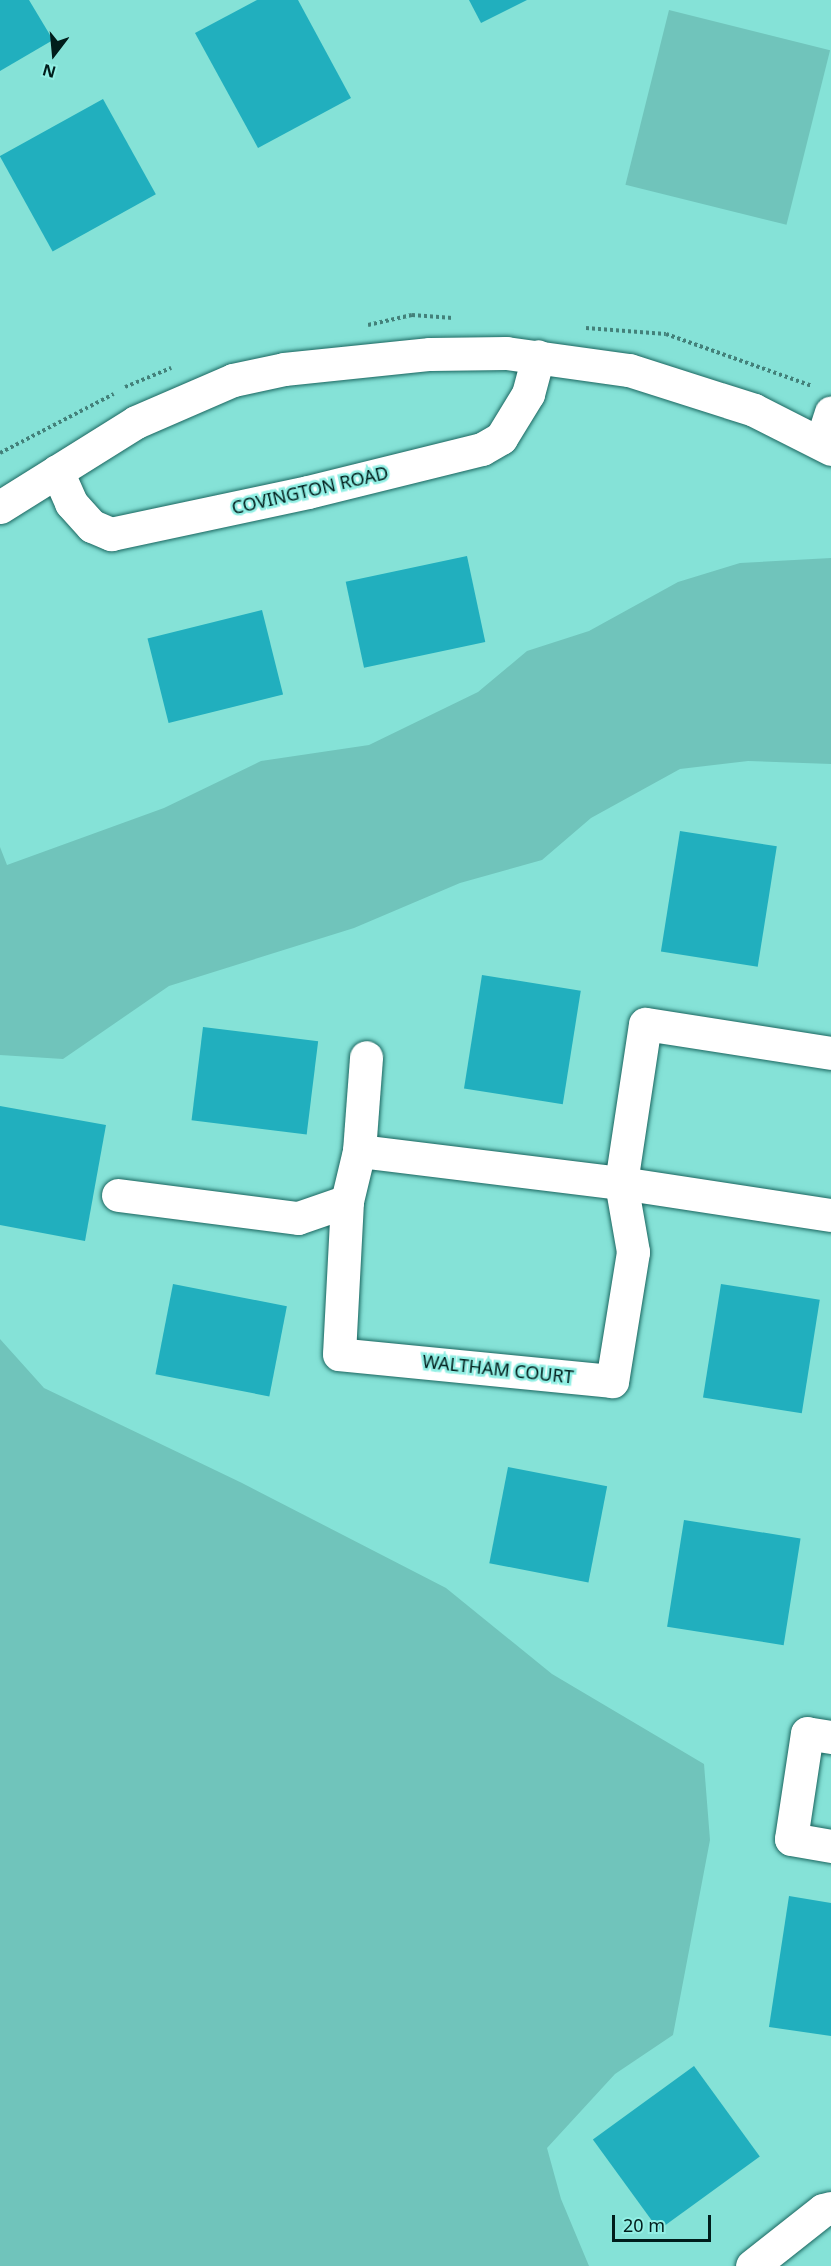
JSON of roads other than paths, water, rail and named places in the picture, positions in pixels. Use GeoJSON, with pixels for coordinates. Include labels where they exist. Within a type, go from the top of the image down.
{"type":"FeatureCollection","features":[{"type":"Feature","properties":{"kind":"street"},"geometry":{"type":"LineString","coordinates":[[0,507],[167,405],[233,380],[284,369],[430,354],[538,356],[629,370],[690,387],[828,435]]}},
{"type":"Feature","properties":{"kind":"street","name":"COVINGTON ROAD"},"geometry":{"type":"LineString","coordinates":[[57,471],[71,503],[92,526],[111,534],[308,492],[482,449],[501,438],[528,394],[538,356]]}},
{"type":"Feature","properties":{"kind":"street","name":"WALTHAM COURT"},"geometry":{"type":"LineString","coordinates":[[366,1057],[359,1151],[347,1201],[339,1354],[612,1380],[633,1252],[621,1183],[645,1024],[831,1053]]}},
{"type":"Feature","properties":{"kind":"street"},"geometry":{"type":"LineString","coordinates":[[359,1151],[621,1183],[831,1215]]}},
{"type":"Feature","properties":{"kind":"street"},"geometry":{"type":"LineString","coordinates":[[118,1195],[298,1218],[347,1201]]}},
{"type":"Feature","properties":{"kind":"street"},"geometry":{"type":"LineString","coordinates":[[831,1737],[807,1733],[790,1839],[831,1846]]}},
{"type":"Feature","properties":{"kind":"street"},"geometry":{"type":"LineString","coordinates":[[752,2266],[823,2210],[831,2208]]}}]}
